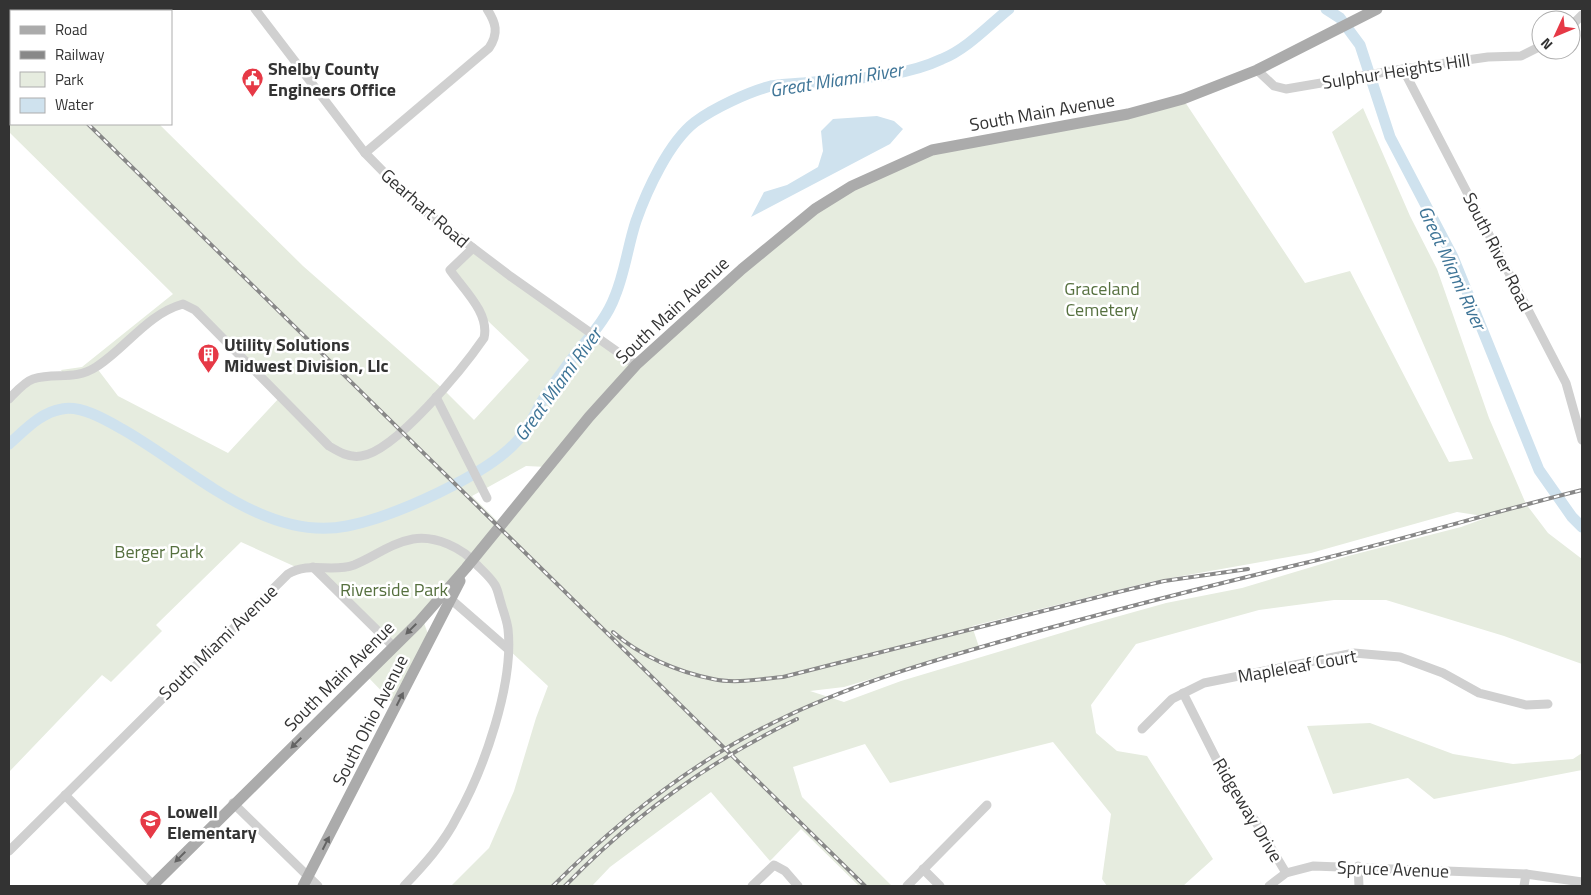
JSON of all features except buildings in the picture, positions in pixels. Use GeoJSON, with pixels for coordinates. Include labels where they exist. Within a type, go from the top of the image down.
{"type":"FeatureCollection","features":[{"type":"Feature","properties":{"kind":"main road","name":"South Main Avenue"},"geometry":{"type":"LineString","coordinates":[[153,886],[233,804],[394,646],[448,596],[470,564],[589,416],[636,366],[742,269],[815,209],[852,186],[932,150],[1128,114],[1174,102],[1257,70],[1377,9]]}},
{"type":"Feature","properties":{"kind":"main road","name":"South Ohio Avenue"},"geometry":{"type":"LineString","coordinates":[[306,882],[448,596]]}},
{"type":"Feature","properties":{"kind":"street","name":"Gearhart Road"},"geometry":{"type":"LineString","coordinates":[[255,9],[365,153],[414,203],[510,276],[636,366]]}},
{"type":"Feature","properties":{"kind":"street"},"geometry":{"type":"LineString","coordinates":[[365,153],[489,48],[496,32],[495,22],[487,9]]}},
{"type":"Feature","properties":{"kind":"street","name":"Sulphur Heights Hill"},"geometry":{"type":"LineString","coordinates":[[1257,70],[1274,86],[1286,89],[1403,69],[1488,58],[1521,56],[1531,51]]}},
{"type":"Feature","properties":{"kind":"street","name":"South River Road"},"geometry":{"type":"LineString","coordinates":[[1403,69],[1566,383],[1582,440]]}},
{"type":"Feature","properties":{"kind":"street"},"geometry":{"type":"LineString","coordinates":[[9,399],[31,380],[56,375],[78,376],[96,367],[154,318],[172,307],[183,304],[195,310],[329,446],[351,457],[374,452],[403,430],[436,397],[484,338],[486,329],[483,316],[450,270],[473,248]]}},
{"type":"Feature","properties":{"kind":"street"},"geometry":{"type":"LineString","coordinates":[[436,397],[487,498]]}},
{"type":"Feature","properties":{"kind":"street","name":"South Miami Avenue"},"geometry":{"type":"LineString","coordinates":[[9,851],[288,574],[298,568],[314,567],[335,570],[350,566],[395,544],[414,539],[428,539],[448,544],[495,585],[508,627],[508,649],[502,697],[478,774],[457,819],[432,856],[404,886]]}},
{"type":"Feature","properties":{"kind":"street"},"geometry":{"type":"LineString","coordinates":[[314,567],[394,646]]}},
{"type":"Feature","properties":{"kind":"street"},"geometry":{"type":"LineString","coordinates":[[448,596],[508,649]]}},
{"type":"Feature","properties":{"kind":"street","name":"Mapleleaf Court"},"geometry":{"type":"LineString","coordinates":[[1142,729],[1172,699],[1204,684],[1354,653],[1400,657],[1443,674],[1479,693],[1526,705],[1548,704]]}},
{"type":"Feature","properties":{"kind":"street","name":"Ridgeway Drive"},"geometry":{"type":"LineString","coordinates":[[1184,693],[1235,796],[1254,819],[1286,873]]}},
{"type":"Feature","properties":{"kind":"street"},"geometry":{"type":"LineString","coordinates":[[65,795],[153,886]]}},
{"type":"Feature","properties":{"kind":"street"},"geometry":{"type":"LineString","coordinates":[[233,804],[306,882],[318,886]]}},
{"type":"Feature","properties":{"kind":"street"},"geometry":{"type":"LineString","coordinates":[[907,886],[987,805]]}},
{"type":"Feature","properties":{"kind":"street"},"geometry":{"type":"LineString","coordinates":[[752,886],[774,865],[786,871],[798,886]]}},
{"type":"Feature","properties":{"kind":"street","name":"Spruce Avenue"},"geometry":{"type":"LineString","coordinates":[[1269,886],[1286,873],[1313,866],[1358,866],[1526,874],[1582,882]]}},
{"type":"Feature","properties":{"kind":"street"},"geometry":{"type":"LineString","coordinates":[[1358,866],[1359,886]]}},
{"type":"Feature","properties":{"kind":"street"},"geometry":{"type":"LineString","coordinates":[[923,869],[940,886]]}},
{"type":"Feature","properties":{"kind":"street"},"geometry":{"type":"LineString","coordinates":[[1524,886],[1526,874]]}},
{"type":"Feature","properties":{"kind":"green space"},"geometry":{"type":"Polygon","coordinates":[[[9,9],[92,9],[10,10],[10,125],[160,125],[303,266],[443,389],[474,420],[529,360],[488,321],[453,268],[473,248],[636,365],[815,209],[932,150],[1183,99],[1305,283],[1350,271],[1449,462],[1473,459],[1332,132],[1363,108],[1410,216],[1437,269],[1489,418],[1526,504],[1548,533],[1582,559],[1582,664],[1504,636],[1386,600],[1334,600],[1259,610],[1136,644],[1091,705],[1096,733],[1117,751],[1147,756],[1213,859],[1183,886],[1107,886],[1102,879],[1111,814],[1053,742],[890,783],[865,744],[793,767],[802,797],[892,886],[859,886],[801,829],[770,861],[711,792],[610,867],[592,886],[451,886],[489,848],[514,791],[536,718],[548,686],[508,649],[495,585],[473,560],[424,623],[428,634],[396,706],[365,674],[394,647],[314,567],[298,568],[241,542],[156,625],[162,631],[111,682],[102,675],[9,772],[9,399],[31,380],[64,375],[61,370],[82,367],[173,294],[9,132],[9,9]],[[172,307],[96,367],[118,396],[228,453],[280,397],[195,310],[172,307]],[[526,466],[472,496],[501,525],[547,467],[526,466]],[[1516,507],[1483,516],[1457,512],[1311,553],[1154,581],[972,626],[979,647],[844,687],[810,691],[844,702],[901,681],[1091,624],[1166,603],[1242,588],[1348,556],[1461,527],[1516,507]]]}},
{"type":"Feature","properties":{"kind":"green space"},"geometry":{"type":"Polygon","coordinates":[[[1370,723],[1453,754],[1513,764],[1573,759],[1582,753],[1582,770],[1434,799],[1408,778],[1333,794],[1307,726],[1370,723]]]}},
{"type":"Feature","properties":{"kind":"water"},"geometry":{"type":"Polygon","coordinates":[[[877,116],[894,121],[903,129],[890,144],[751,217],[764,192],[787,185],[818,167],[823,151],[821,131],[833,119],[877,116]]]}},
{"type":"Feature","properties":{"kind":"waterway","name":"Great Miami River"},"geometry":{"type":"LineString","coordinates":[[9,444],[33,423],[47,414],[62,409],[77,409],[93,414],[122,429],[228,498],[257,513],[287,523],[316,528],[347,526],[389,514],[413,504],[438,493],[485,467],[522,436],[555,382],[594,332],[611,306],[624,268],[636,221],[646,195],[660,167],[676,142],[695,122],[732,101],[771,86],[874,77],[926,66],[960,49],[1009,9]]}},
{"type":"Feature","properties":{"kind":"waterway","name":"Great Miami River"},"geometry":{"type":"LineString","coordinates":[[1326,9],[1340,18],[1360,45],[1390,137],[1453,257],[1539,470],[1572,517],[1582,527]]}},
{"type":"Feature","properties":{"kind":"railway"},"geometry":{"type":"LineString","coordinates":[[89,125],[865,886]]}},
{"type":"Feature","properties":{"kind":"railway"},"geometry":{"type":"LineString","coordinates":[[553,886],[605,837],[660,792],[751,734],[845,691],[941,659],[1038,631],[1375,546],[1582,490]]}},
{"type":"Feature","properties":{"kind":"railway"},"geometry":{"type":"LineString","coordinates":[[613,632],[647,656],[686,672],[721,680],[757,680],[783,677],[1164,581],[1248,569]]}},
{"type":"Feature","properties":{"kind":"railway"},"geometry":{"type":"LineString","coordinates":[[565,886],[617,837],[674,792],[734,753],[797,719]]}},
{"type":"Feature","properties":{"kind":"place","name":"Shelby County Engineers Office"},"geometry":{"type":"Point","coordinates":[252,97]}},
{"type":"Feature","properties":{"kind":"place","name":"Utility Solutions Midwest Division, Llc"},"geometry":{"type":"Point","coordinates":[208,373]}},
{"type":"Feature","properties":{"kind":"place","name":"Lowell Elementary"},"geometry":{"type":"Point","coordinates":[151,840]}},
{"type":"Feature","properties":{"kind":"park label","name":"Graceland Cemetery"},"geometry":{"type":"Point","coordinates":[1102,298]}},
{"type":"Feature","properties":{"kind":"park label","name":"Berger Park"},"geometry":{"type":"Point","coordinates":[159,551]}},
{"type":"Feature","properties":{"kind":"park label","name":"Riverside Park"},"geometry":{"type":"Point","coordinates":[394,589]}}]}
